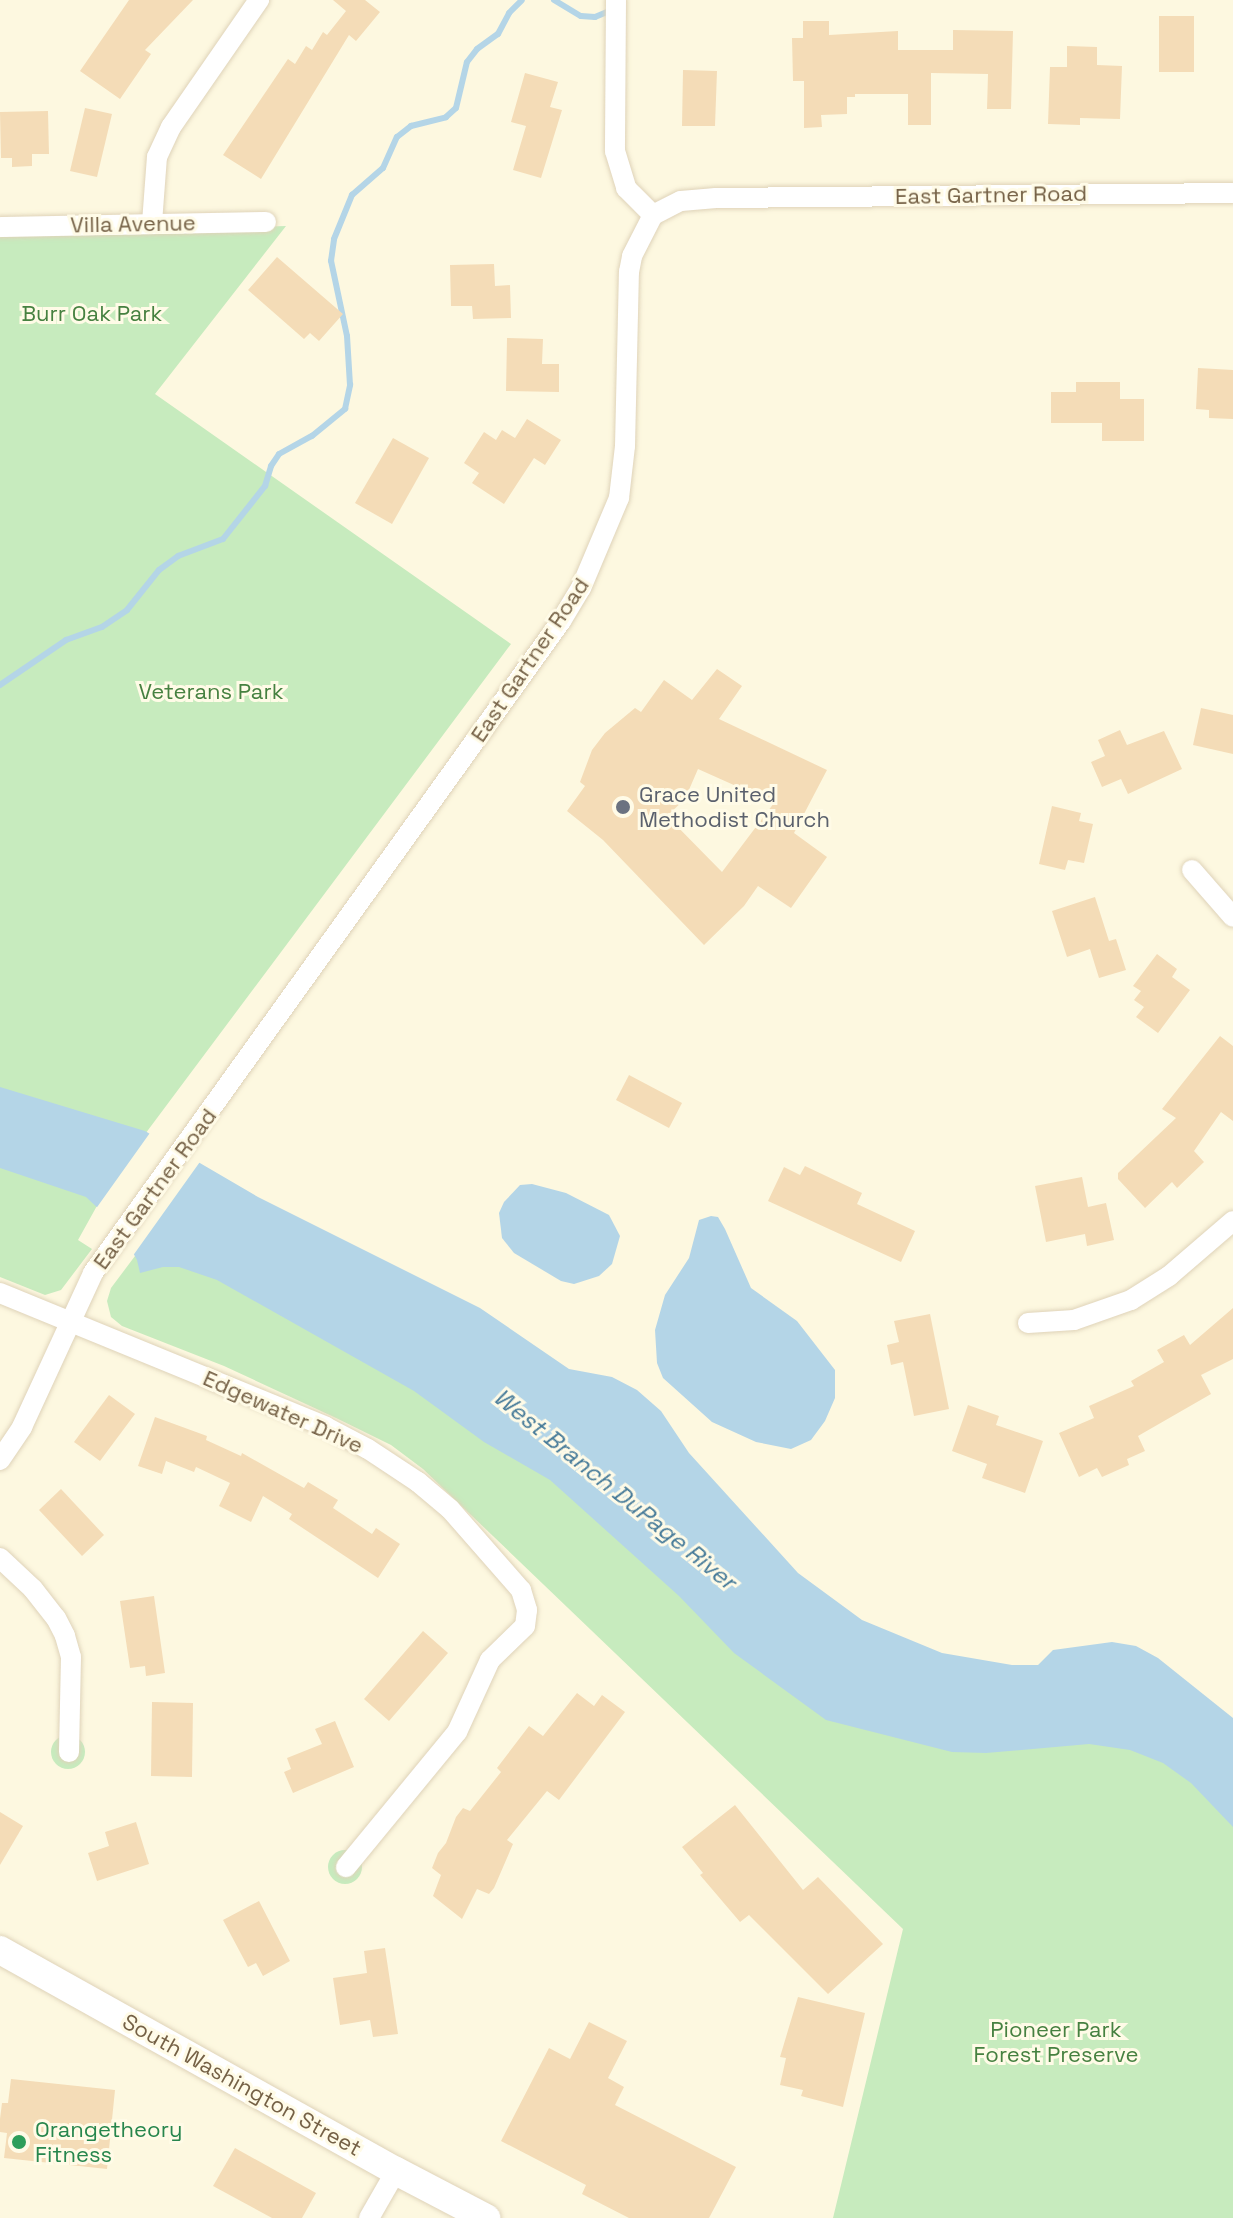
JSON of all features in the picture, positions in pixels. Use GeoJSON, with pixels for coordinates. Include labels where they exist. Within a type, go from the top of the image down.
{"type":"FeatureCollection","features":[{"type":"Feature","properties":{"kind":"main road","name":"South Washington Street"},"geometry":{"type":"LineString","coordinates":[[0,1950],[486,2218]]}},
{"type":"Feature","properties":{"kind":"street"},"geometry":{"type":"LineString","coordinates":[[152,223],[157,157],[171,127],[259,0]]}},
{"type":"Feature","properties":{"kind":"street"},"geometry":{"type":"LineString","coordinates":[[616,0],[615,151],[626,188],[653,215]]}},
{"type":"Feature","properties":{"kind":"street","name":"East Gartner Road"},"geometry":{"type":"LineString","coordinates":[[0,1460],[22,1427],[68,1321],[93,1273],[561,621],[595,559],[619,498],[629,272],[632,256],[653,215],[681,201],[716,198],[1233,193]]}},
{"type":"Feature","properties":{"kind":"street","name":"Villa Avenue"},"geometry":{"type":"LineString","coordinates":[[0,227],[266,222]]}},
{"type":"Feature","properties":{"kind":"street"},"geometry":{"type":"LineString","coordinates":[[1192,870],[1233,917]]}},
{"type":"Feature","properties":{"kind":"street"},"geometry":{"type":"LineString","coordinates":[[1028,1323],[1074,1320],[1131,1300],[1169,1276],[1233,1221]]}},
{"type":"Feature","properties":{"kind":"street","name":"Edgewater Drive"},"geometry":{"type":"LineString","coordinates":[[0,1293],[326,1427],[368,1449],[418,1482],[450,1509],[521,1590],[527,1610],[525,1626],[490,1660],[457,1732],[346,1867]]}},
{"type":"Feature","properties":{"kind":"street"},"geometry":{"type":"LineString","coordinates":[[0,1558],[33,1589],[56,1618],[65,1636],[71,1657],[69,1752]]}},
{"type":"Feature","properties":{"kind":"street"},"geometry":{"type":"LineString","coordinates":[[369,2218],[396,2171]]}},
{"type":"Feature","properties":{"kind":"green space","name":"Veterans Park"},"geometry":{"type":"Polygon","coordinates":[[[286,226],[155,394],[511,644],[113,1177],[78,1240],[92,1249],[61,1290],[45,1295],[0,1277],[0,236],[286,226]]]}},
{"type":"Feature","properties":{"kind":"green space","name":"Pioneer Park Forest Preserve"},"geometry":{"type":"Polygon","coordinates":[[[174,1204],[799,1641],[1233,1773],[1233,2218],[833,2218],[903,1929],[423,1469],[391,1445],[336,1418],[224,1366],[122,1326],[111,1317],[107,1301],[111,1288],[174,1204]]]}},
{"type":"Feature","properties":{"kind":"green space"},"geometry":{"type":"Polygon","coordinates":[[[68,1735],[80,1740],[85,1752],[80,1764],[68,1769],[56,1764],[51,1752],[56,1740],[68,1735]]]}},
{"type":"Feature","properties":{"kind":"green space"},"geometry":{"type":"Polygon","coordinates":[[[345,1850],[357,1855],[362,1867],[357,1879],[345,1884],[333,1879],[328,1867],[333,1855],[345,1850]]]}},
{"type":"Feature","properties":{"kind":"water","name":"West Branch DuPage River"},"geometry":{"type":"Polygon","coordinates":[[[0,1087],[145,1131],[258,1197],[480,1308],[569,1369],[612,1377],[637,1390],[661,1411],[689,1453],[798,1573],[862,1620],[942,1653],[1012,1665],[1038,1665],[1053,1650],[1112,1642],[1136,1646],[1158,1658],[1233,1718],[1233,1827],[1191,1783],[1163,1763],[1130,1750],[1089,1744],[986,1753],[952,1752],[826,1720],[734,1653],[679,1596],[550,1480],[484,1442],[414,1391],[217,1280],[179,1267],[163,1267],[140,1273],[137,1260],[120,1229],[86,1197],[0,1168],[0,1087]]]}},
{"type":"Feature","properties":{"kind":"water"},"geometry":{"type":"Polygon","coordinates":[[[532,1184],[566,1193],[609,1215],[620,1236],[612,1264],[599,1276],[574,1284],[561,1281],[514,1253],[502,1238],[499,1213],[504,1202],[520,1185],[532,1184]]]}},
{"type":"Feature","properties":{"kind":"water"},"geometry":{"type":"Polygon","coordinates":[[[718,1217],[725,1229],[751,1288],[797,1321],[835,1370],[835,1398],[825,1421],[811,1440],[791,1449],[756,1442],[712,1422],[663,1378],[657,1363],[655,1330],[665,1295],[689,1258],[699,1220],[718,1217]]]}},
{"type":"Feature","properties":{"kind":"pier"},"geometry":{"type":"Polygon","coordinates":[[[152,1130],[202,1159],[132,1257],[117,1231],[95,1210],[152,1130]]]}},
{"type":"Feature","properties":{"kind":"building"},"geometry":{"type":"Polygon","coordinates":[[[129,0],[193,0],[145,50],[151,54],[120,99],[80,71],[129,0]]]}},
{"type":"Feature","properties":{"kind":"building"},"geometry":{"type":"Polygon","coordinates":[[[333,0],[365,0],[380,12],[356,41],[349,35],[261,179],[223,155],[288,59],[295,64],[306,46],[312,50],[323,32],[327,35],[346,11],[333,0]]]}},
{"type":"Feature","properties":{"kind":"building"},"geometry":{"type":"Polygon","coordinates":[[[1159,16],[1194,16],[1194,72],[1159,72],[1159,16]]]}},
{"type":"Feature","properties":{"kind":"building"},"geometry":{"type":"Polygon","coordinates":[[[803,21],[829,21],[829,35],[898,31],[898,50],[953,50],[953,30],[1013,31],[1011,109],[987,109],[988,74],[931,73],[931,125],[908,125],[908,94],[855,94],[855,97],[847,97],[847,114],[821,115],[822,127],[804,128],[804,81],[793,81],[792,38],[803,38],[803,21]]]}},
{"type":"Feature","properties":{"kind":"building"},"geometry":{"type":"Polygon","coordinates":[[[1067,46],[1097,47],[1097,65],[1122,66],[1120,119],[1080,118],[1080,125],[1048,124],[1050,67],[1067,67],[1067,46]]]}},
{"type":"Feature","properties":{"kind":"building"},"geometry":{"type":"Polygon","coordinates":[[[683,70],[717,71],[715,126],[682,126],[683,70]]]}},
{"type":"Feature","properties":{"kind":"building"},"geometry":{"type":"Polygon","coordinates":[[[525,73],[558,82],[550,107],[562,110],[541,178],[513,170],[526,126],[511,122],[525,73]]]}},
{"type":"Feature","properties":{"kind":"building"},"geometry":{"type":"Polygon","coordinates":[[[85,108],[112,114],[97,177],[70,171],[85,108]]]}},
{"type":"Feature","properties":{"kind":"building"},"geometry":{"type":"Polygon","coordinates":[[[48,111],[49,154],[32,154],[32,166],[12,167],[12,158],[1,158],[0,112],[48,111]]]}},
{"type":"Feature","properties":{"kind":"building"},"geometry":{"type":"Polygon","coordinates":[[[277,257],[343,314],[319,341],[310,333],[304,339],[248,290],[277,257]]]}},
{"type":"Feature","properties":{"kind":"building"},"geometry":{"type":"Polygon","coordinates":[[[494,264],[495,286],[510,285],[511,318],[473,319],[472,306],[451,306],[450,265],[494,264]]]}},
{"type":"Feature","properties":{"kind":"building"},"geometry":{"type":"Polygon","coordinates":[[[507,338],[543,339],[542,364],[559,364],[559,392],[506,391],[507,338]]]}},
{"type":"Feature","properties":{"kind":"building"},"geometry":{"type":"Polygon","coordinates":[[[1198,368],[1233,370],[1233,419],[1209,418],[1209,410],[1196,409],[1198,368]]]}},
{"type":"Feature","properties":{"kind":"building"},"geometry":{"type":"Polygon","coordinates":[[[1076,382],[1120,382],[1120,399],[1144,399],[1144,441],[1102,441],[1102,423],[1051,423],[1051,392],[1076,392],[1076,382]]]}},
{"type":"Feature","properties":{"kind":"building"},"geometry":{"type":"Polygon","coordinates":[[[527,419],[561,440],[545,465],[534,458],[504,504],[472,483],[479,473],[464,463],[484,432],[496,440],[502,430],[515,438],[527,419]]]}},
{"type":"Feature","properties":{"kind":"building"},"geometry":{"type":"Polygon","coordinates":[[[393,438],[429,458],[392,524],[355,503],[393,438]]]}},
{"type":"Feature","properties":{"kind":"building","name":"Grace United Methodist Church"},"geometry":{"type":"Polygon","coordinates":[[[717,669],[742,686],[719,719],[827,770],[794,833],[827,857],[791,908],[758,886],[744,906],[704,945],[603,840],[567,811],[585,786],[580,782],[592,750],[605,733],[635,708],[641,712],[664,680],[692,700],[717,669]],[[698,769],[685,799],[667,816],[722,872],[774,803],[698,769]]]}},
{"type":"Feature","properties":{"kind":"building"},"geometry":{"type":"Polygon","coordinates":[[[1201,708],[1233,715],[1233,754],[1193,745],[1201,708]]]}},
{"type":"Feature","properties":{"kind":"building"},"geometry":{"type":"Polygon","coordinates":[[[1120,730],[1127,745],[1164,731],[1182,769],[1128,794],[1121,779],[1102,787],[1091,762],[1105,756],[1098,740],[1120,730]]]}},
{"type":"Feature","properties":{"kind":"building"},"geometry":{"type":"Polygon","coordinates":[[[1052,806],[1081,813],[1079,821],[1093,824],[1084,863],[1068,860],[1065,870],[1039,864],[1052,806]]]}},
{"type":"Feature","properties":{"kind":"building"},"geometry":{"type":"Polygon","coordinates":[[[1095,897],[1109,941],[1116,939],[1126,970],[1099,978],[1090,949],[1067,957],[1052,911],[1095,897]]]}},
{"type":"Feature","properties":{"kind":"building"},"geometry":{"type":"Polygon","coordinates":[[[1157,954],[1177,969],[1172,977],[1190,990],[1158,1033],[1136,1017],[1144,1007],[1134,1000],[1141,991],[1133,986],[1157,954]]]}},
{"type":"Feature","properties":{"kind":"building"},"geometry":{"type":"Polygon","coordinates":[[[1220,1036],[1233,1046],[1233,1121],[1221,1112],[1194,1151],[1204,1162],[1177,1188],[1172,1182],[1145,1208],[1118,1179],[1118,1173],[1176,1118],[1162,1109],[1220,1036]]]}},
{"type":"Feature","properties":{"kind":"building"},"geometry":{"type":"Polygon","coordinates":[[[629,1075],[682,1103],[669,1128],[616,1100],[629,1075]]]}},
{"type":"Feature","properties":{"kind":"building"},"geometry":{"type":"Polygon","coordinates":[[[805,1166],[862,1193],[857,1204],[915,1231],[901,1262],[768,1201],[784,1167],[800,1175],[805,1166]]]}},
{"type":"Feature","properties":{"kind":"building"},"geometry":{"type":"Polygon","coordinates":[[[1082,1177],[1088,1207],[1106,1203],[1114,1240],[1087,1246],[1085,1234],[1046,1242],[1035,1186],[1082,1177]]]}},
{"type":"Feature","properties":{"kind":"building"},"geometry":{"type":"Polygon","coordinates":[[[1233,1308],[1233,1359],[1201,1375],[1211,1394],[1138,1436],[1145,1451],[1127,1459],[1129,1465],[1102,1477],[1097,1468],[1079,1477],[1059,1433],[1094,1418],[1089,1406],[1134,1386],[1131,1381],[1164,1362],[1157,1350],[1184,1335],[1190,1345],[1233,1308]]]}},
{"type":"Feature","properties":{"kind":"building"},"geometry":{"type":"Polygon","coordinates":[[[930,1314],[949,1409],[914,1416],[903,1362],[891,1365],[887,1345],[899,1342],[894,1321],[930,1314]]]}},
{"type":"Feature","properties":{"kind":"building"},"geometry":{"type":"Polygon","coordinates":[[[109,1395],[135,1414],[100,1461],[74,1442],[109,1395]]]}},
{"type":"Feature","properties":{"kind":"building"},"geometry":{"type":"Polygon","coordinates":[[[968,1405],[999,1416],[996,1425],[1043,1441],[1025,1493],[982,1478],[987,1464],[952,1451],[968,1405]]]}},
{"type":"Feature","properties":{"kind":"building"},"geometry":{"type":"Polygon","coordinates":[[[155,1417],[207,1436],[206,1440],[241,1456],[242,1453],[304,1488],[308,1482],[338,1500],[333,1508],[372,1534],[376,1528],[400,1544],[378,1578],[289,1519],[292,1514],[263,1496],[251,1522],[219,1506],[230,1483],[196,1467],[194,1472],[166,1461],[162,1474],[138,1466],[155,1417]]]}},
{"type":"Feature","properties":{"kind":"building"},"geometry":{"type":"Polygon","coordinates":[[[61,1489],[104,1535],[82,1556],[39,1510],[61,1489]]]}},
{"type":"Feature","properties":{"kind":"building"},"geometry":{"type":"Polygon","coordinates":[[[154,1596],[165,1673],[146,1676],[145,1666],[130,1668],[120,1601],[154,1596]]]}},
{"type":"Feature","properties":{"kind":"building"},"geometry":{"type":"Polygon","coordinates":[[[423,1631],[448,1653],[389,1721],[364,1699],[423,1631]]]}},
{"type":"Feature","properties":{"kind":"building"},"geometry":{"type":"Polygon","coordinates":[[[577,1693],[594,1706],[602,1695],[625,1712],[559,1800],[547,1791],[507,1840],[513,1844],[494,1888],[489,1894],[477,1889],[462,1919],[433,1896],[441,1875],[432,1868],[456,1817],[463,1808],[470,1811],[501,1772],[497,1768],[529,1726],[543,1736],[577,1693]]]}},
{"type":"Feature","properties":{"kind":"building"},"geometry":{"type":"Polygon","coordinates":[[[152,1702],[193,1703],[192,1777],[151,1776],[152,1702]]]}},
{"type":"Feature","properties":{"kind":"building"},"geometry":{"type":"Polygon","coordinates":[[[335,1721],[354,1767],[293,1793],[284,1772],[291,1769],[287,1758],[322,1744],[315,1729],[335,1721]]]}},
{"type":"Feature","properties":{"kind":"building"},"geometry":{"type":"Polygon","coordinates":[[[735,1805],[803,1890],[818,1877],[883,1944],[828,1994],[749,1915],[740,1922],[700,1875],[703,1873],[682,1847],[735,1805]]]}},
{"type":"Feature","properties":{"kind":"building"},"geometry":{"type":"Polygon","coordinates":[[[0,1812],[23,1826],[0,1865],[0,1812]]]}},
{"type":"Feature","properties":{"kind":"building"},"geometry":{"type":"Polygon","coordinates":[[[136,1822],[149,1864],[97,1881],[88,1853],[109,1846],[105,1832],[136,1822]]]}},
{"type":"Feature","properties":{"kind":"building"},"geometry":{"type":"Polygon","coordinates":[[[259,1901],[290,1961],[263,1976],[256,1963],[248,1967],[223,1920],[259,1901]]]}},
{"type":"Feature","properties":{"kind":"building"},"geometry":{"type":"Polygon","coordinates":[[[385,1948],[398,2034],[373,2037],[370,2020],[340,2025],[333,1978],[367,1973],[364,1951],[385,1948]]]}},
{"type":"Feature","properties":{"kind":"building"},"geometry":{"type":"Polygon","coordinates":[[[798,1997],[865,2013],[843,2107],[801,2096],[803,2090],[780,2085],[786,2058],[780,2057],[798,1997]]]}},
{"type":"Feature","properties":{"kind":"building"},"geometry":{"type":"Polygon","coordinates":[[[589,2022],[627,2041],[608,2078],[624,2087],[615,2105],[736,2167],[709,2218],[629,2218],[582,2194],[586,2185],[501,2141],[549,2048],[570,2059],[589,2022]]]}},
{"type":"Feature","properties":{"kind":"building"},"geometry":{"type":"Polygon","coordinates":[[[11,2079],[115,2090],[107,2169],[4,2158],[7,2133],[0,2132],[0,2119],[2,2103],[8,2103],[11,2079]]]}},
{"type":"Feature","properties":{"kind":"building"},"geometry":{"type":"Polygon","coordinates":[[[235,2148],[316,2193],[302,2218],[272,2218],[213,2186],[235,2148]]]}},
{"type":"Feature","properties":{"kind":"waterway"},"geometry":{"type":"LineString","coordinates":[[0,685],[66,640],[102,627],[127,610],[159,570],[178,556],[223,539],[265,486],[271,466],[279,454],[312,436],[345,409],[350,385],[347,336],[331,261],[334,239],[352,195],[383,168],[397,137],[411,126],[446,117],[456,108],[467,62],[477,49],[498,34],[509,13],[522,0]]}},
{"type":"Feature","properties":{"kind":"waterway"},"geometry":{"type":"LineString","coordinates":[[554,0],[581,16],[595,17],[607,12]]}},
{"type":"Feature","properties":{"kind":"place","name":"Grace United Methodist Church"},"geometry":{"type":"Point","coordinates":[623,807]}},
{"type":"Feature","properties":{"kind":"place","name":"Orangetheory Fitness"},"geometry":{"type":"Point","coordinates":[19,2142]}},
{"type":"Feature","properties":{"kind":"park label","name":"Burr Oak Park"},"geometry":{"type":"Point","coordinates":[92,314]}}]}
